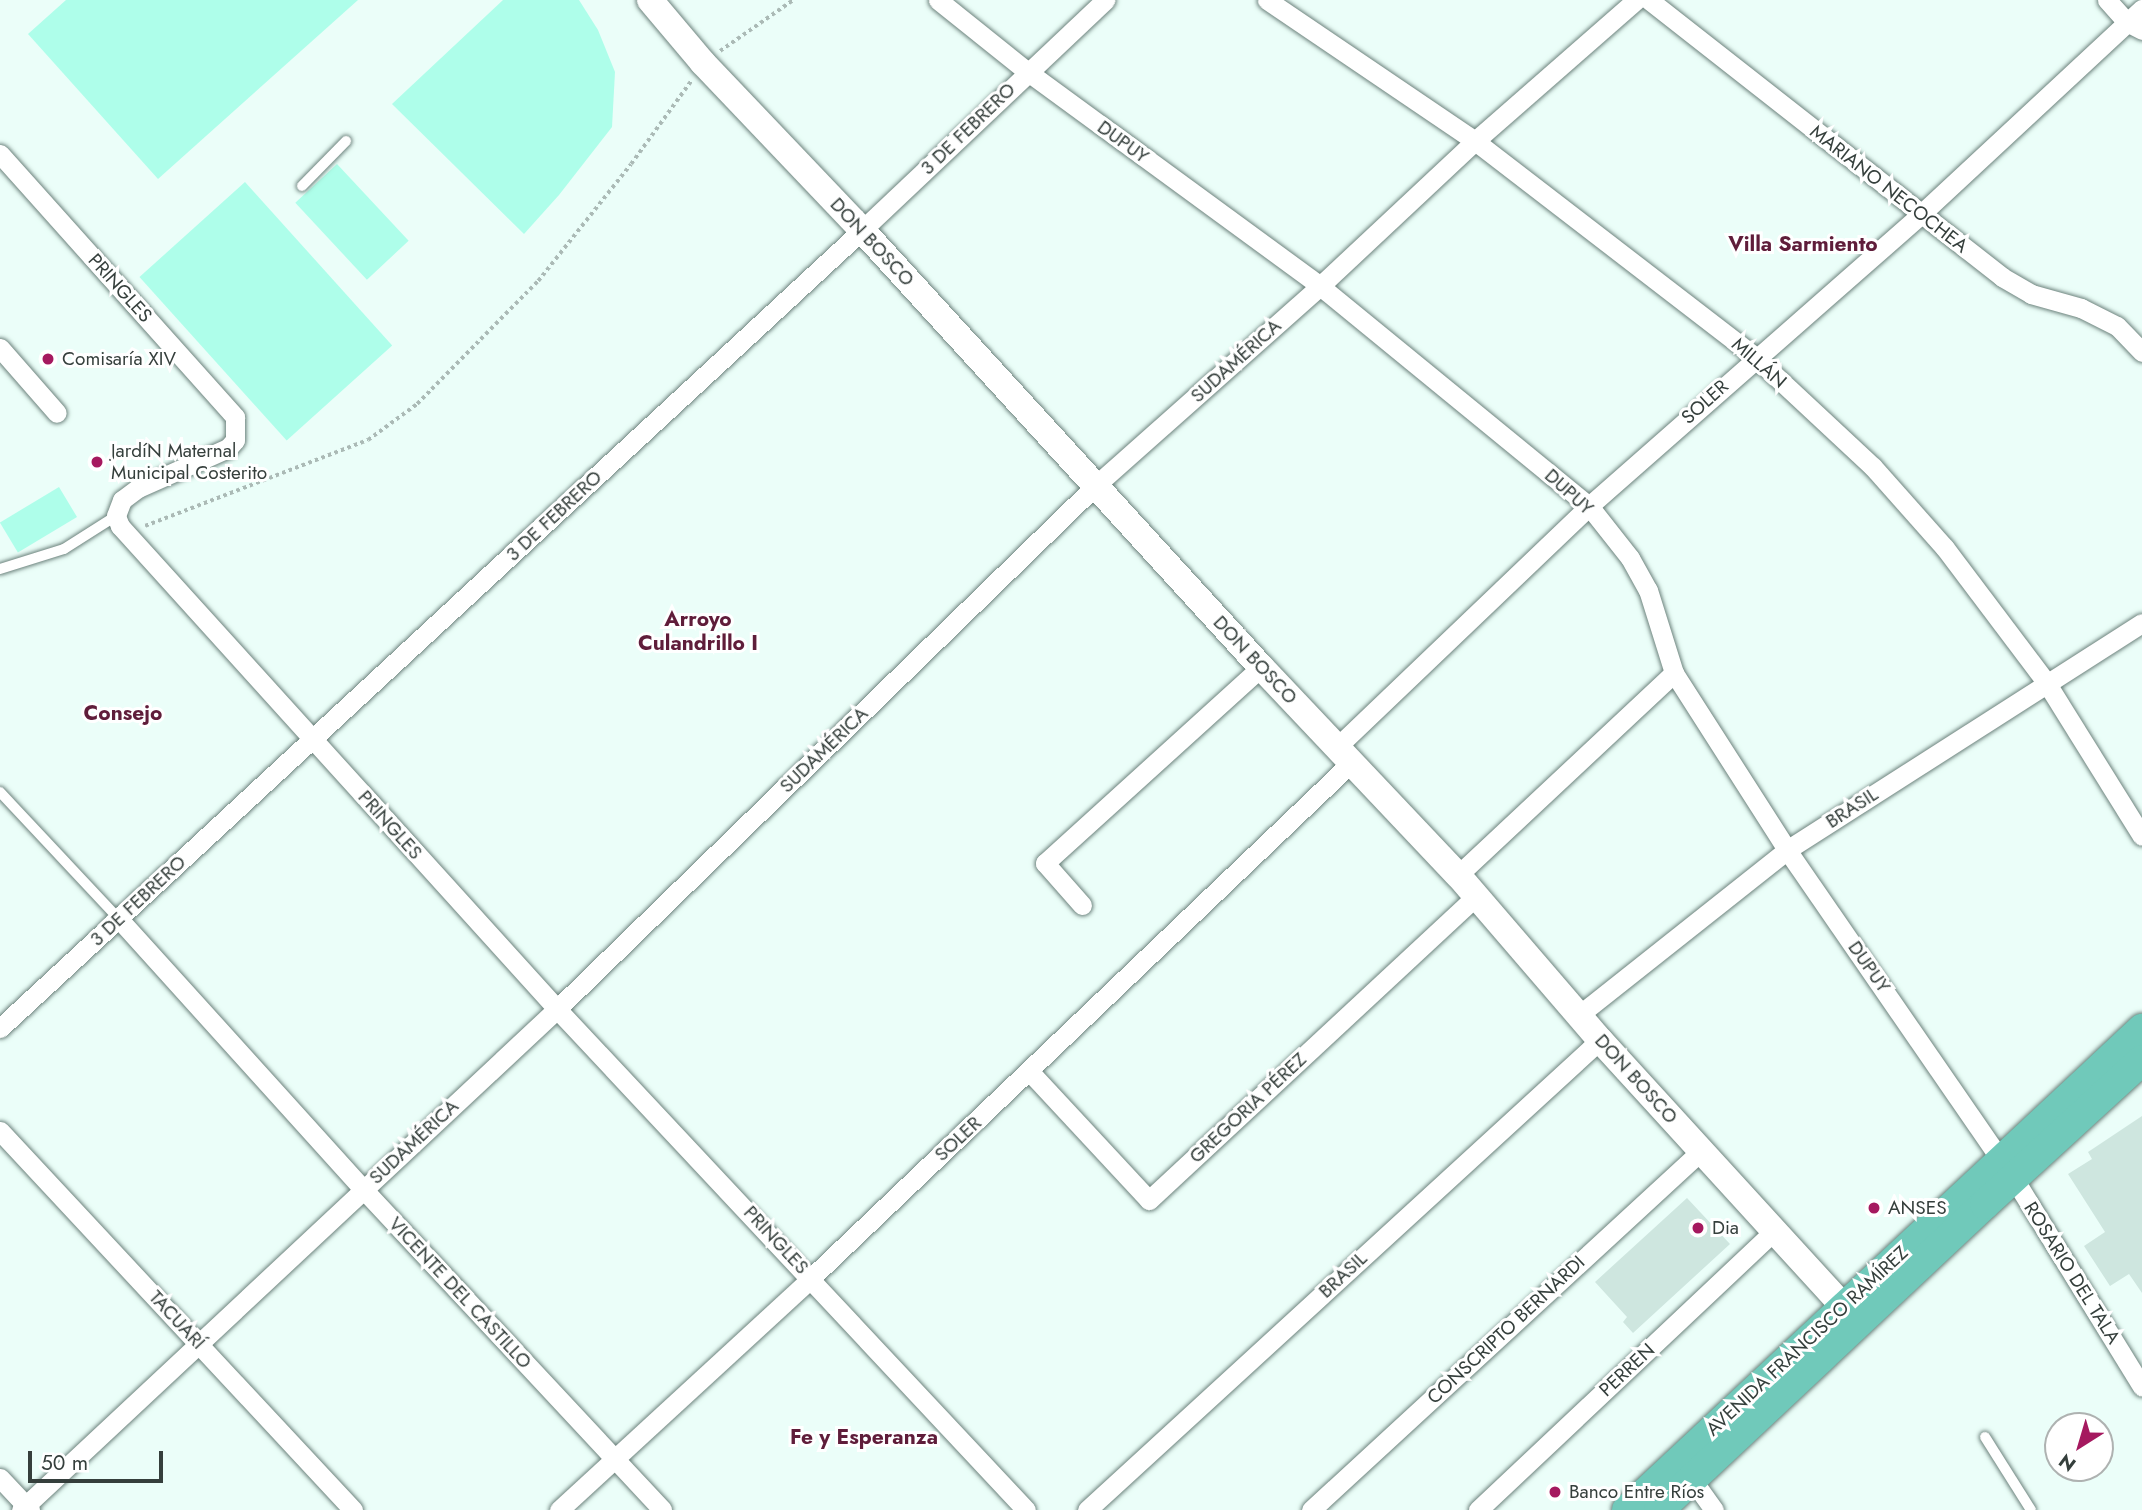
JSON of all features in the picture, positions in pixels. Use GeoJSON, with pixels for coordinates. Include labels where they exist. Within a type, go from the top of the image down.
{"type":"FeatureCollection","features":[{"type":"Feature","properties":{"kind":"main road","name":"DON BOSCO"},"geometry":{"type":"LineString","coordinates":[[650,0],[703,63],[862,230],[1261,667],[1458,875],[1600,1040],[1850,1314]]}},
{"type":"Feature","properties":{"kind":"main road","name":"AVENIDA FRANCISCO RAMÍREZ"},"geometry":{"type":"LineString","coordinates":[[1627,1510],[1686,1470],[2007,1168],[2142,1029]]}},
{"type":"Feature","properties":{"kind":"main road","name":"AVENIDA FRANCISCO RAMÍREZ"},"geometry":{"type":"LineString","coordinates":[[2007,1168],[2142,1060]]}},
{"type":"Feature","properties":{"kind":"main road","name":"AVENIDA FRANCISCO RAMÍREZ"},"geometry":{"type":"LineString","coordinates":[[1660,1510],[1686,1470]]}},
{"type":"Feature","properties":{"kind":"street","name":"DUPUY"},"geometry":{"type":"LineString","coordinates":[[938,0],[1028,72],[1320,286],[1589,506],[1630,558],[1648,590],[1674,673],[1787,850],[2007,1168]]}},
{"type":"Feature","properties":{"kind":"street","name":"3 DE FEBRERO"},"geometry":{"type":"LineString","coordinates":[[0,1028],[862,230],[1105,0]]}},
{"type":"Feature","properties":{"kind":"street","name":"MILLÁN"},"geometry":{"type":"LineString","coordinates":[[1268,0],[1475,141],[1755,357],[1873,467],[1909,505],[2046,682],[2142,836]]}},
{"type":"Feature","properties":{"kind":"street","name":"SUDAMÉRICA"},"geometry":{"type":"LineString","coordinates":[[25,1509],[557,1009],[1096,485],[1320,286],[1475,141],[1636,0]]}},
{"type":"Feature","properties":{"kind":"street","name":"MARIANO NECOCHEA"},"geometry":{"type":"LineString","coordinates":[[1649,0],[2002,277],[2031,294],[2081,308],[2117,326],[2142,352]]}},
{"type":"Feature","properties":{"kind":"street"},"geometry":{"type":"LineString","coordinates":[[2107,0],[2137,20]]}},
{"type":"Feature","properties":{"kind":"street","name":"SOLER"},"geometry":{"type":"LineString","coordinates":[[559,1510],[811,1278],[1029,1071],[1589,506],[2137,20]]}},
{"type":"Feature","properties":{"kind":"street","name":"PRINGLES"},"geometry":{"type":"LineString","coordinates":[[0,154],[235,417],[235,440],[228,447],[138,488],[122,500],[121,525],[557,1009],[1026,1510]]}},
{"type":"Feature","properties":{"kind":"street"},"geometry":{"type":"LineString","coordinates":[[0,348],[57,413]]}},
{"type":"Feature","properties":{"kind":"street","name":"BRASIL"},"geometry":{"type":"LineString","coordinates":[[1579,1015],[1787,850],[2142,623]]}},
{"type":"Feature","properties":{"kind":"street"},"geometry":{"type":"LineString","coordinates":[[1083,905],[1045,863],[1261,667]]}},
{"type":"Feature","properties":{"kind":"street"},"geometry":{"type":"LineString","coordinates":[[1458,875],[1674,673]]}},
{"type":"Feature","properties":{"kind":"street","name":"GREGORIA PÉREZ"},"geometry":{"type":"LineString","coordinates":[[1029,1071],[1149,1200],[1476,895]]}},
{"type":"Feature","properties":{"kind":"street","name":"VICENTE DEL CASTILLO"},"geometry":{"type":"LineString","coordinates":[[119,919],[364,1190],[662,1510]]}},
{"type":"Feature","properties":{"kind":"street","name":"BRASIL"},"geometry":{"type":"LineString","coordinates":[[1087,1510],[1600,1040]]}},
{"type":"Feature","properties":{"kind":"street","name":"TACUARÍ"},"geometry":{"type":"LineString","coordinates":[[0,1131],[353,1510]]}},
{"type":"Feature","properties":{"kind":"street","name":"CONSCRIPTO BERNARDI"},"geometry":{"type":"LineString","coordinates":[[1311,1510],[1701,1151]]}},
{"type":"Feature","properties":{"kind":"street","name":"ROSARIO DEL TALA"},"geometry":{"type":"LineString","coordinates":[[2007,1168],[2142,1387]]}},
{"type":"Feature","properties":{"kind":"street","name":"PERREN"},"geometry":{"type":"LineString","coordinates":[[1478,1510],[1776,1230]]}},
{"type":"Feature","properties":{"kind":"street"},"geometry":{"type":"LineString","coordinates":[[1686,1470],[1714,1510]]}},
{"type":"Feature","properties":{"kind":"street"},"geometry":{"type":"LineString","coordinates":[[0,1478],[25,1509]]}},
{"type":"Feature","properties":{"kind":"lane"},"geometry":{"type":"LineString","coordinates":[[302,186],[346,141]]}},
{"type":"Feature","properties":{"kind":"lane"},"geometry":{"type":"LineString","coordinates":[[0,569],[64,548],[121,525]]}},
{"type":"Feature","properties":{"kind":"lane"},"geometry":{"type":"LineString","coordinates":[[0,792],[119,919]]}},
{"type":"Feature","properties":{"kind":"lane"},"geometry":{"type":"LineString","coordinates":[[1986,1437],[2031,1510]]}},
{"type":"Feature","properties":{"kind":"path"},"geometry":{"type":"LineString","coordinates":[[121,525],[368,440],[417,404],[538,281],[631,164],[703,63],[793,0]]}},
{"type":"Feature","properties":{"kind":"green space"},"geometry":{"type":"Polygon","coordinates":[[[66,0],[358,0],[158,179],[28,34],[66,0]]]}},
{"type":"Feature","properties":{"kind":"green space"},"geometry":{"type":"Polygon","coordinates":[[[503,0],[579,0],[598,30],[615,72],[612,127],[559,195],[524,234],[392,104],[503,0]]]}},
{"type":"Feature","properties":{"kind":"green space"},"geometry":{"type":"Polygon","coordinates":[[[337,164],[409,241],[367,280],[295,203],[337,164]]]}},
{"type":"Feature","properties":{"kind":"green space"},"geometry":{"type":"Polygon","coordinates":[[[245,182],[392,345],[287,441],[139,277],[245,182]]]}},
{"type":"Feature","properties":{"kind":"green space"},"geometry":{"type":"Polygon","coordinates":[[[59,487],[77,517],[18,553],[0,522],[59,487]]]}},
{"type":"Feature","properties":{"kind":"building"},"geometry":{"type":"Polygon","coordinates":[[[2142,1116],[2142,1293],[2129,1274],[2110,1286],[2084,1246],[2105,1232],[2068,1174],[2092,1159],[2088,1152],[2142,1116]]]}},
{"type":"Feature","properties":{"kind":"building"},"geometry":{"type":"Polygon","coordinates":[[[1687,1198],[1730,1244],[1633,1333],[1623,1322],[1627,1317],[1595,1282],[1687,1198]]]}},
{"type":"Feature","properties":{"kind":"place","name":"Comisaría XIV"},"geometry":{"type":"Point","coordinates":[48,359]}},
{"type":"Feature","properties":{"kind":"place","name":"JardíN Maternal Municipal Costerito"},"geometry":{"type":"Point","coordinates":[97,462]}},
{"type":"Feature","properties":{"kind":"place","name":"ANSES"},"geometry":{"type":"Point","coordinates":[1874,1208]}},
{"type":"Feature","properties":{"kind":"place","name":"Dia"},"geometry":{"type":"Point","coordinates":[1698,1228]}},
{"type":"Feature","properties":{"kind":"place","name":"Banco Entre Ríos"},"geometry":{"type":"Point","coordinates":[1555,1492]}},
{"type":"Feature","properties":{"kind":"district","name":"Villa Sarmiento"},"geometry":{"type":"Point","coordinates":[1803,244]}},
{"type":"Feature","properties":{"kind":"district","name":"Arroyo Culandrillo I"},"geometry":{"type":"Point","coordinates":[698,631]}},
{"type":"Feature","properties":{"kind":"district","name":"Consejo"},"geometry":{"type":"Point","coordinates":[123,713]}},
{"type":"Feature","properties":{"kind":"district","name":"Fe y Esperanza"},"geometry":{"type":"Point","coordinates":[864,1437]}}]}
